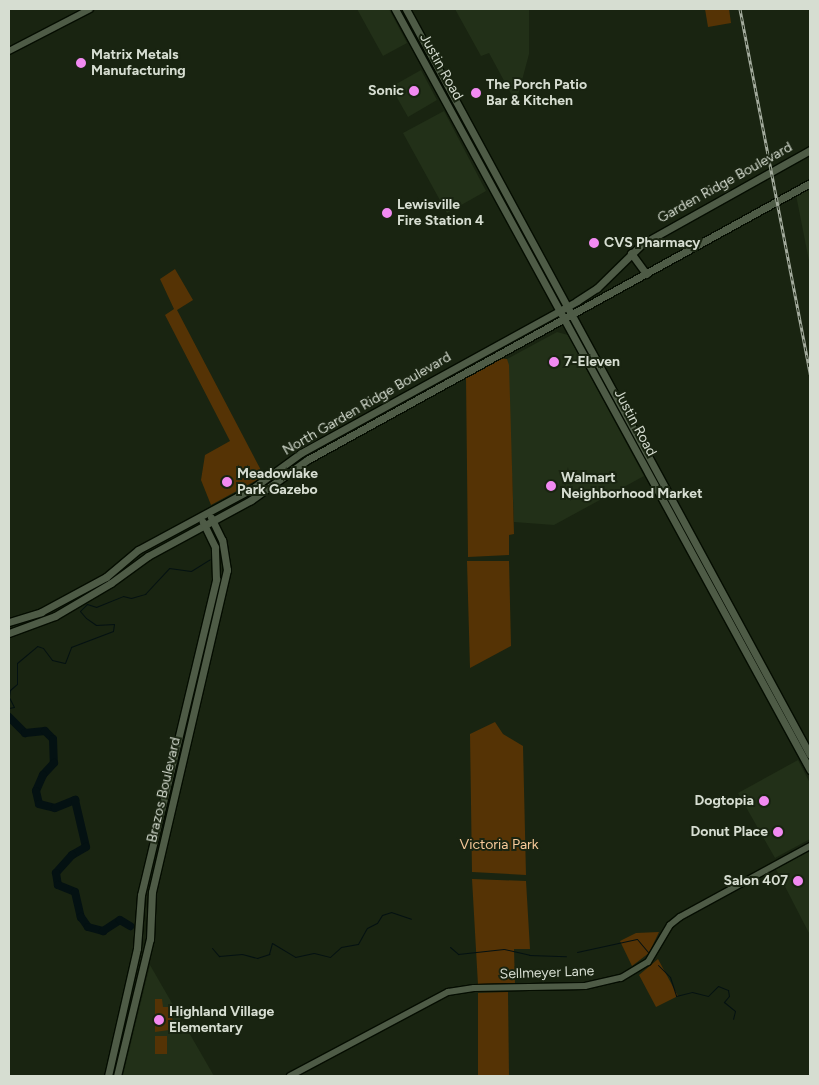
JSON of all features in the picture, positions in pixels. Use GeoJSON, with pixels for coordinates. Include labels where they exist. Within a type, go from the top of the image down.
{"type":"FeatureCollection","features":[{"type":"Feature","properties":{"kind":"main road","name":"Justin Road"},"geometry":{"type":"LineString","coordinates":[[395,9],[809,767]]}},
{"type":"Feature","properties":{"kind":"main road","name":"Justin Road"},"geometry":{"type":"LineString","coordinates":[[406,9],[810,755]]}},
{"type":"Feature","properties":{"kind":"main road","name":"Garden Ridge Boulevard"},"geometry":{"type":"LineString","coordinates":[[482,353],[597,288],[631,253],[810,151]]}},
{"type":"Feature","properties":{"kind":"main road"},"geometry":{"type":"LineString","coordinates":[[482,166],[489,162]]}},
{"type":"Feature","properties":{"kind":"main road"},"geometry":{"type":"LineString","coordinates":[[9,632],[55,616],[111,583],[148,556],[251,500],[306,460],[810,183]]}},
{"type":"Feature","properties":{"kind":"main road"},"geometry":{"type":"LineString","coordinates":[[518,233],[526,228]]}},
{"type":"Feature","properties":{"kind":"main road"},"geometry":{"type":"LineString","coordinates":[[631,253],[646,274]]}},
{"type":"Feature","properties":{"kind":"main road"},"geometry":{"type":"LineString","coordinates":[[543,330],[559,327],[572,332]]}},
{"type":"Feature","properties":{"kind":"main road"},"geometry":{"type":"LineString","coordinates":[[482,353],[488,360]]}},
{"type":"Feature","properties":{"kind":"main road","name":"North Garden Ridge Boulevard"},"geometry":{"type":"LineString","coordinates":[[9,622],[60,603],[106,576],[138,550],[267,480],[301,453],[482,353]]}},
{"type":"Feature","properties":{"kind":"main road"},"geometry":{"type":"LineString","coordinates":[[633,445],[640,441]]}},
{"type":"Feature","properties":{"kind":"main road","name":"Brazos Boulevard"},"geometry":{"type":"LineString","coordinates":[[117,1076],[150,940],[152,892],[227,570],[222,540],[209,512]]}},
{"type":"Feature","properties":{"kind":"main road","name":"Brazos Boulevard"},"geometry":{"type":"LineString","coordinates":[[108,1076],[138,941],[141,895],[216,578],[215,547],[200,516]]}},
{"type":"Feature","properties":{"kind":"main road"},"geometry":{"type":"LineString","coordinates":[[180,729],[190,731]]}},
{"type":"Feature","properties":{"kind":"main road"},"geometry":{"type":"LineString","coordinates":[[124,1007],[133,1009]]}},
{"type":"Feature","properties":{"kind":"street"},"geometry":{"type":"LineString","coordinates":[[9,51],[90,9]]}},
{"type":"Feature","properties":{"kind":"street","name":"Sellmeyer Lane"},"geometry":{"type":"LineString","coordinates":[[290,1076],[427,1002],[458,989],[585,986],[621,978],[645,964],[670,925],[680,917],[810,846]]}},
{"type":"Feature","properties":{"kind":"shaded area"},"geometry":{"type":"Polygon","coordinates":[[[357,9],[389,9],[407,43],[383,56],[357,9]]]}},
{"type":"Feature","properties":{"kind":"shaded area"},"geometry":{"type":"Polygon","coordinates":[[[455,9],[529,9],[529,54],[517,99],[514,99],[489,53],[481,56],[455,9]]]}},
{"type":"Feature","properties":{"kind":"shaded area"},"geometry":{"type":"Polygon","coordinates":[[[421,70],[437,100],[408,117],[391,87],[421,70]]]}},
{"type":"Feature","properties":{"kind":"shaded area"},"geometry":{"type":"Polygon","coordinates":[[[444,111],[486,191],[447,213],[403,133],[444,111]]]}},
{"type":"Feature","properties":{"kind":"shaded area"},"geometry":{"type":"Polygon","coordinates":[[[810,187],[810,266],[796,195],[810,187]]]}},
{"type":"Feature","properties":{"kind":"shaded area"},"geometry":{"type":"Polygon","coordinates":[[[557,332],[568,335],[644,476],[554,525],[514,522],[507,359],[557,332]]]}},
{"type":"Feature","properties":{"kind":"shaded area"},"geometry":{"type":"Polygon","coordinates":[[[798,760],[810,783],[810,839],[775,858],[738,793],[798,760]]]}},
{"type":"Feature","properties":{"kind":"shaded area"},"geometry":{"type":"Polygon","coordinates":[[[810,851],[810,935],[776,869],[810,851]]]}},
{"type":"Feature","properties":{"kind":"shaded area","name":"Highland Village Elementary"},"geometry":{"type":"Polygon","coordinates":[[[150,965],[214,1076],[123,1076],[150,965]]]}},
{"type":"Feature","properties":{"kind":"green space"},"geometry":{"type":"Polygon","coordinates":[[[705,9],[729,9],[731,23],[708,27],[705,9]]]}},
{"type":"Feature","properties":{"kind":"green space"},"geometry":{"type":"Polygon","coordinates":[[[175,269],[193,300],[177,310],[264,476],[211,505],[201,480],[205,455],[230,441],[165,315],[174,309],[160,279],[175,269]]]}},
{"type":"Feature","properties":{"kind":"green space"},"geometry":{"type":"Polygon","coordinates":[[[498,358],[507,359],[509,365],[514,534],[509,535],[509,555],[468,557],[466,377],[498,358]]]}},
{"type":"Feature","properties":{"kind":"green space"},"geometry":{"type":"Polygon","coordinates":[[[467,561],[509,561],[511,646],[470,668],[467,561]]]}},
{"type":"Feature","properties":{"kind":"green space","name":"Victoria Park"},"geometry":{"type":"Polygon","coordinates":[[[495,722],[503,734],[523,746],[526,875],[472,872],[470,734],[495,722]]]}},
{"type":"Feature","properties":{"kind":"green space","name":"Victoria Park"},"geometry":{"type":"Polygon","coordinates":[[[472,879],[526,881],[530,949],[514,949],[515,985],[478,985],[472,879]]]}},
{"type":"Feature","properties":{"kind":"green space"},"geometry":{"type":"Polygon","coordinates":[[[659,932],[649,953],[632,966],[620,941],[636,933],[659,932]]]}},
{"type":"Feature","properties":{"kind":"green space"},"geometry":{"type":"Polygon","coordinates":[[[658,959],[678,996],[656,1007],[639,975],[658,959]]]}},
{"type":"Feature","properties":{"kind":"green space"},"geometry":{"type":"Polygon","coordinates":[[[508,992],[509,1076],[478,1076],[478,993],[508,992]]]}},
{"type":"Feature","properties":{"kind":"green space"},"geometry":{"type":"Polygon","coordinates":[[[155,999],[162,999],[163,1007],[168,1007],[176,1029],[155,1032],[155,999]]]}},
{"type":"Feature","properties":{"kind":"green space"},"geometry":{"type":"Polygon","coordinates":[[[155,1036],[167,1036],[167,1054],[155,1054],[155,1036]]]}},
{"type":"Feature","properties":{"kind":"waterway"},"geometry":{"type":"LineString","coordinates":[[9,708],[14,707],[9,697],[10,690],[17,684],[17,663],[37,646],[43,648],[52,660],[65,663],[71,647],[113,631],[114,624],[96,625],[86,618],[80,611],[87,604],[96,607],[123,596],[131,598],[145,594],[169,568],[191,571],[210,559]]}},
{"type":"Feature","properties":{"kind":"waterway"},"geometry":{"type":"LineString","coordinates":[[9,717],[25,733],[45,731],[53,739],[54,763],[43,775],[36,791],[39,804],[55,808],[75,800],[86,847],[72,855],[56,873],[58,885],[75,892],[81,917],[88,927],[103,931],[120,920],[130,926]]}},
{"type":"Feature","properties":{"kind":"waterway"},"geometry":{"type":"LineString","coordinates":[[212,948],[219,956],[242,954],[257,958],[269,954],[272,943],[295,957],[314,953],[330,957],[341,947],[358,944],[367,928],[377,923],[382,915],[391,912],[411,919]]}},
{"type":"Feature","properties":{"kind":"waterway"},"geometry":{"type":"LineString","coordinates":[[577,952],[637,939],[648,952]]}},
{"type":"Feature","properties":{"kind":"waterway"},"geometry":{"type":"LineString","coordinates":[[450,947],[458,954],[504,949],[529,955],[566,956]]}},
{"type":"Feature","properties":{"kind":"waterway"},"geometry":{"type":"LineString","coordinates":[[658,965],[670,977],[676,996],[692,992],[708,996],[718,986],[728,990],[729,996],[724,1002],[735,1011],[733,1019]]}},
{"type":"Feature","properties":{"kind":"railway"},"geometry":{"type":"LineString","coordinates":[[740,9],[810,374]]}},
{"type":"Feature","properties":{"kind":"place","name":"Matrix Metals Manufacturing"},"geometry":{"type":"Point","coordinates":[81,63]}},
{"type":"Feature","properties":{"kind":"place","name":"Sonic"},"geometry":{"type":"Point","coordinates":[414,91]}},
{"type":"Feature","properties":{"kind":"place","name":"The Porch Patio Bar & Kitchen"},"geometry":{"type":"Point","coordinates":[476,93]}},
{"type":"Feature","properties":{"kind":"place","name":"Lewisville Fire Station 4"},"geometry":{"type":"Point","coordinates":[387,213]}},
{"type":"Feature","properties":{"kind":"place","name":"CVS Pharmacy"},"geometry":{"type":"Point","coordinates":[594,243]}},
{"type":"Feature","properties":{"kind":"place","name":"7-Eleven"},"geometry":{"type":"Point","coordinates":[554,362]}},
{"type":"Feature","properties":{"kind":"place","name":"Meadowlake Park Gazebo"},"geometry":{"type":"Point","coordinates":[227,482]}},
{"type":"Feature","properties":{"kind":"place","name":"Walmart Neighborhood Market"},"geometry":{"type":"Point","coordinates":[551,486]}},
{"type":"Feature","properties":{"kind":"place","name":"Dogtopia"},"geometry":{"type":"Point","coordinates":[764,801]}},
{"type":"Feature","properties":{"kind":"place","name":"Donut Place"},"geometry":{"type":"Point","coordinates":[778,832]}},
{"type":"Feature","properties":{"kind":"place","name":"Salon 407"},"geometry":{"type":"Point","coordinates":[798,881]}},
{"type":"Feature","properties":{"kind":"place","name":"Highland Village Elementary"},"geometry":{"type":"Point","coordinates":[159,1020]}}]}
